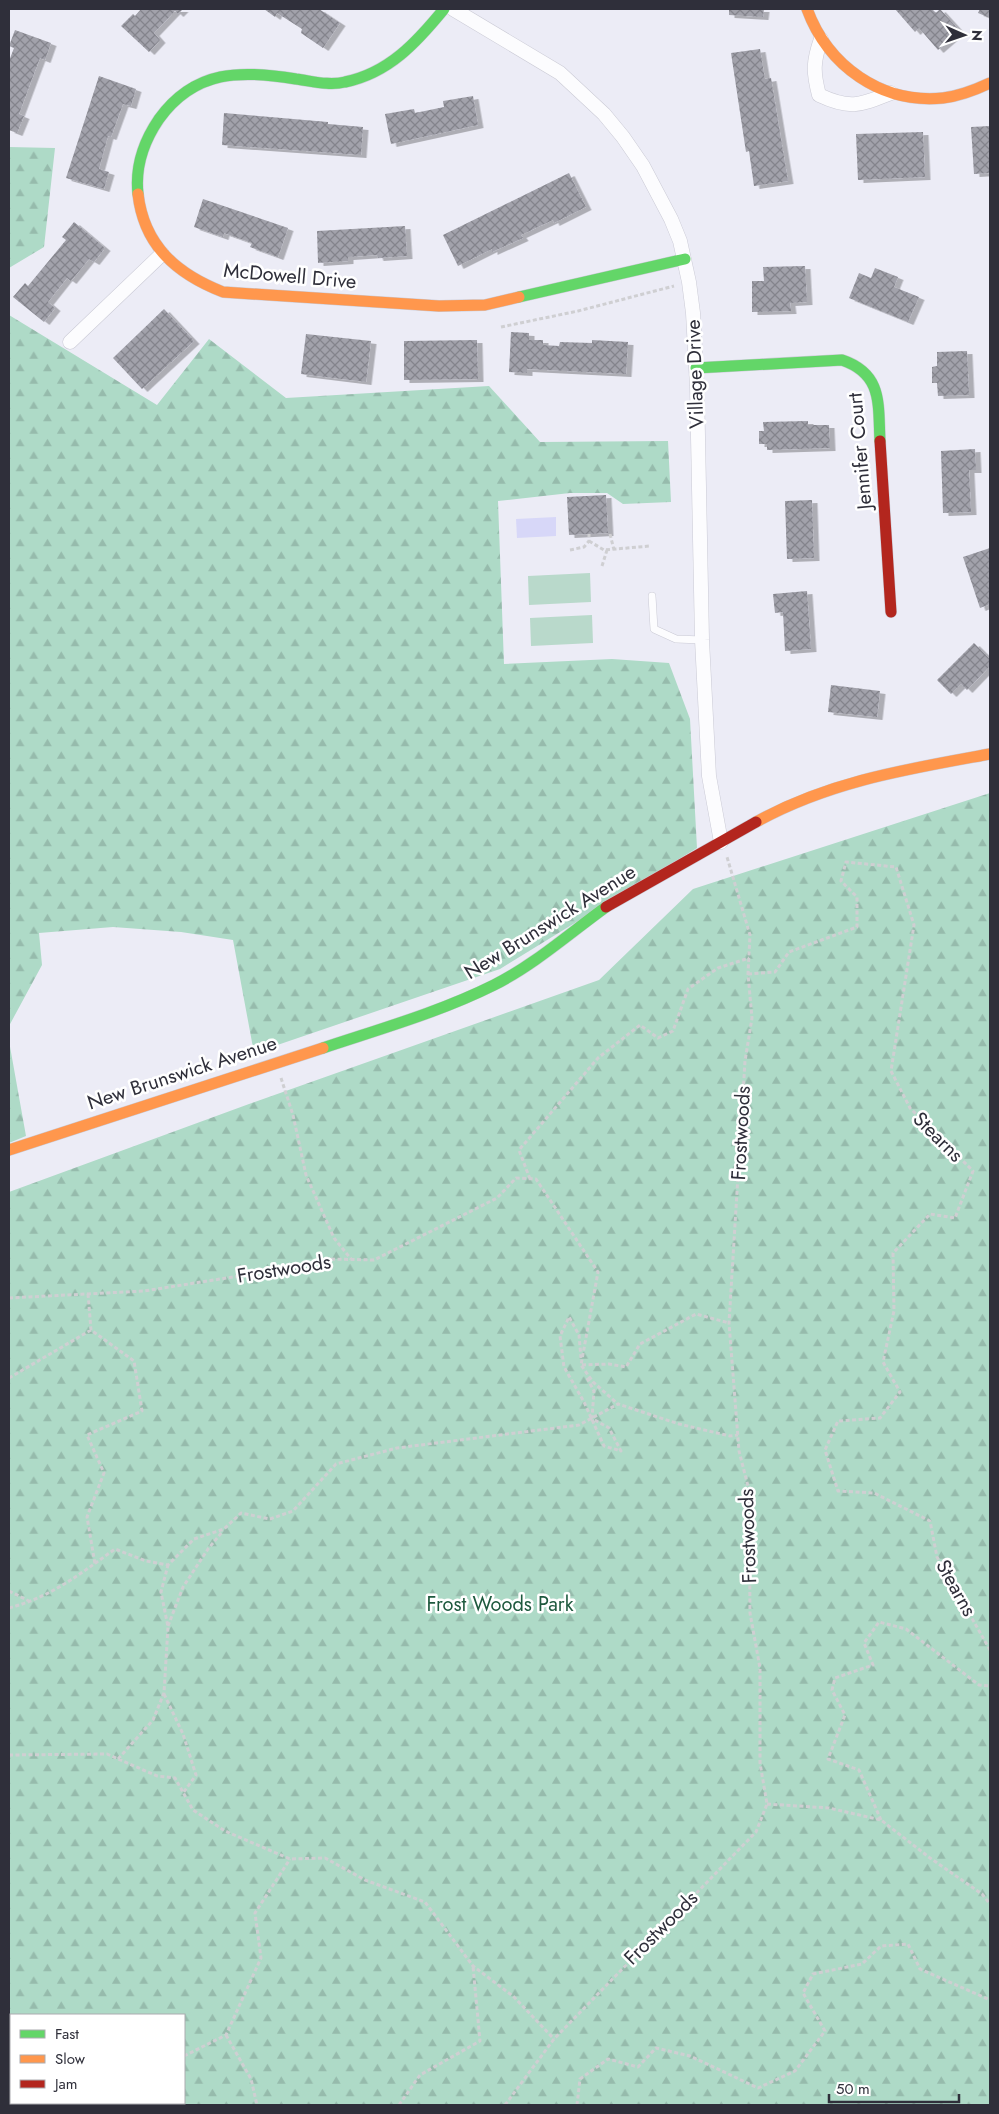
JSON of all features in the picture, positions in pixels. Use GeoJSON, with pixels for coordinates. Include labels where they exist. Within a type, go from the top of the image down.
{"type":"FeatureCollection","features":[{"type":"Feature","properties":{"kind":"street","name":"McDowell Drive"},"geometry":{"type":"LineString","coordinates":[[444,9],[412,48],[389,65],[349,82],[332,84],[261,74],[238,73],[215,78],[175,100],[159,117],[147,137],[138,170],[139,205],[146,227],[162,254],[172,265],[191,279],[223,292],[439,306],[485,305],[685,259]]}},
{"type":"Feature","properties":{"kind":"street","name":"Village Drive"},"geometry":{"type":"LineString","coordinates":[[453,9],[560,73],[604,114],[623,137],[659,194],[671,219],[685,259],[693,313],[696,368],[702,640],[709,776],[721,842]]}},
{"type":"Feature","properties":{"kind":"street"},"geometry":{"type":"LineString","coordinates":[[808,9],[821,39],[846,69],[869,84],[891,93],[919,99],[945,98],[971,92],[990,83]]}},
{"type":"Feature","properties":{"kind":"street"},"geometry":{"type":"LineString","coordinates":[[821,39],[814,58],[813,75],[819,95],[838,104],[862,104],[891,93]]}},
{"type":"Feature","properties":{"kind":"street"},"geometry":{"type":"LineString","coordinates":[[70,342],[162,254]]}},
{"type":"Feature","properties":{"kind":"street","name":"Jennifer Court"},"geometry":{"type":"LineString","coordinates":[[696,368],[842,360],[855,364],[866,372],[874,383],[878,396],[891,612]]}},
{"type":"Feature","properties":{"kind":"street","name":"New Brunswick Avenue"},"geometry":{"type":"LineString","coordinates":[[9,1150],[270,1065],[461,999],[495,984],[534,959],[616,900],[770,815],[826,791],[885,773],[990,754]]}},
{"type":"Feature","properties":{"kind":"lane"},"geometry":{"type":"LineString","coordinates":[[652,596],[654,629],[676,639],[702,640]]}},
{"type":"Feature","properties":{"kind":"path"},"geometry":{"type":"LineString","coordinates":[[501,327],[578,311],[674,286]]}},
{"type":"Feature","properties":{"kind":"path"},"geometry":{"type":"LineString","coordinates":[[570,550],[584,547],[589,542],[589,534]]}},
{"type":"Feature","properties":{"kind":"path"},"geometry":{"type":"LineString","coordinates":[[610,534],[614,550]]}},
{"type":"Feature","properties":{"kind":"path"},"geometry":{"type":"LineString","coordinates":[[589,542],[600,549],[607,550],[650,546]]}},
{"type":"Feature","properties":{"kind":"path"},"geometry":{"type":"LineString","coordinates":[[602,566],[607,550]]}},
{"type":"Feature","properties":{"kind":"path","name":"Frostwoods"},"geometry":{"type":"LineString","coordinates":[[505,2105],[554,2039],[756,1832],[767,1804],[760,1763],[760,1668],[750,1613],[749,1490],[739,1452],[729,1323],[745,1061],[752,1018],[748,974],[750,935],[734,875],[721,842]]}},
{"type":"Feature","properties":{"kind":"path","name":"Stearns"},"geometry":{"type":"LineString","coordinates":[[748,974],[775,972],[789,952],[857,927],[857,897],[841,881],[846,862],[896,866],[914,926],[891,1071],[910,1108],[973,1171],[955,1218],[930,1214],[893,1253],[894,1311],[884,1362],[900,1392],[880,1418],[838,1421],[825,1450],[838,1491],[874,1492],[930,1521],[937,1557],[990,1650]]}},
{"type":"Feature","properties":{"kind":"path"},"geometry":{"type":"LineString","coordinates":[[530,1179],[519,1150],[598,1058],[640,1025],[658,1038],[674,1031],[688,989],[718,968],[749,958]]}},
{"type":"Feature","properties":{"kind":"path"},"geometry":{"type":"LineString","coordinates":[[270,1065],[282,1080],[293,1115],[306,1175],[334,1238],[352,1259]]}},
{"type":"Feature","properties":{"kind":"path","name":"Frostwoods"},"geometry":{"type":"LineString","coordinates":[[9,1298],[144,1291],[252,1274],[329,1259],[374,1260],[497,1198],[516,1178],[536,1179],[598,1272],[582,1366]]}},
{"type":"Feature","properties":{"kind":"path"},"geometry":{"type":"LineString","coordinates":[[88,1294],[91,1330],[134,1361],[142,1411],[87,1435],[104,1473],[87,1517],[94,1564]]}},
{"type":"Feature","properties":{"kind":"path"},"geometry":{"type":"LineString","coordinates":[[582,1366],[609,1364],[626,1367],[640,1344],[696,1314],[729,1323]]}},
{"type":"Feature","properties":{"kind":"path"},"geometry":{"type":"LineString","coordinates":[[592,1418],[594,1391],[582,1366],[579,1335],[569,1317],[560,1336],[564,1367],[592,1418],[604,1446],[621,1451],[609,1428],[592,1418]]}},
{"type":"Feature","properties":{"kind":"path"},"geometry":{"type":"LineString","coordinates":[[9,1378],[91,1330]]}},
{"type":"Feature","properties":{"kind":"path"},"geometry":{"type":"LineString","coordinates":[[582,1366],[593,1382],[618,1404],[679,1424],[730,1436],[738,1435]]}},
{"type":"Feature","properties":{"kind":"path"},"geometry":{"type":"LineString","coordinates":[[168,1627],[183,1587],[208,1549],[224,1529],[241,1513],[270,1519],[293,1511],[336,1464],[397,1448],[579,1425],[618,1404]]}},
{"type":"Feature","properties":{"kind":"path"},"geometry":{"type":"LineString","coordinates":[[118,1760],[153,1720],[164,1693],[168,1627],[161,1592],[168,1565],[194,1539],[224,1529]]}},
{"type":"Feature","properties":{"kind":"path"},"geometry":{"type":"LineString","coordinates":[[9,1608],[32,1602],[69,1582],[115,1549],[146,1561],[168,1565]]}},
{"type":"Feature","properties":{"kind":"path"},"geometry":{"type":"LineString","coordinates":[[9,1592],[32,1602]]}},
{"type":"Feature","properties":{"kind":"path"},"geometry":{"type":"LineString","coordinates":[[881,1820],[858,1770],[828,1758],[845,1715],[832,1690],[835,1678],[873,1665],[864,1643],[879,1622],[906,1629],[979,1685],[990,1686]]}},
{"type":"Feature","properties":{"kind":"path"},"geometry":{"type":"LineString","coordinates":[[164,1693],[183,1734],[196,1776],[183,1793]]}},
{"type":"Feature","properties":{"kind":"path"},"geometry":{"type":"LineString","coordinates":[[9,1755],[107,1754],[157,1776],[175,1778],[193,1810],[225,1831],[290,1860],[325,1858],[365,1880],[425,1902],[473,1966],[514,1997],[554,2039]]}},
{"type":"Feature","properties":{"kind":"path"},"geometry":{"type":"LineString","coordinates":[[767,1804],[829,1808],[881,1820],[930,1858],[982,1894],[990,1904]]}},
{"type":"Feature","properties":{"kind":"path"},"geometry":{"type":"LineString","coordinates":[[185,2056],[226,2035],[261,1958],[256,1913],[290,1860]]}},
{"type":"Feature","properties":{"kind":"path"},"geometry":{"type":"LineString","coordinates":[[577,2105],[580,2079],[608,2059],[638,2067],[656,2048],[690,2056],[758,2088],[795,2071],[825,2031],[804,1993],[812,1974],[862,1964],[881,1946],[908,1944],[920,1969],[990,2000]]}},
{"type":"Feature","properties":{"kind":"path"},"geometry":{"type":"LineString","coordinates":[[399,2105],[420,2075],[480,2041],[473,1966]]}},
{"type":"Feature","properties":{"kind":"path"},"geometry":{"type":"LineString","coordinates":[[226,2035],[251,2079],[257,2105]]}},
{"type":"Feature","properties":{"kind":"green space"},"geometry":{"type":"Polygon","coordinates":[[[9,147],[55,148],[44,247],[9,268],[9,147]]]}},
{"type":"Feature","properties":{"kind":"green space"},"geometry":{"type":"Polygon","coordinates":[[[9,315],[157,405],[209,339],[286,398],[489,386],[540,442],[668,441],[671,502],[623,504],[607,493],[570,493],[498,501],[504,664],[612,659],[669,663],[690,719],[697,848],[500,969],[254,1053],[233,940],[181,932],[113,927],[39,933],[42,965],[9,1026],[9,315]]]}},
{"type":"Feature","properties":{"kind":"green space"},"geometry":{"type":"Polygon","coordinates":[[[590,573],[591,602],[529,605],[528,576],[590,573]]]}},
{"type":"Feature","properties":{"kind":"green space"},"geometry":{"type":"Polygon","coordinates":[[[592,615],[593,643],[531,646],[530,618],[592,615]]]}},
{"type":"Feature","properties":{"kind":"green space","name":"Frost Woods Park"},"geometry":{"type":"Polygon","coordinates":[[[990,793],[990,2105],[9,2105],[9,1192],[249,1104],[599,980],[693,889],[990,793]]]}},
{"type":"Feature","properties":{"kind":"green space"},"geometry":{"type":"Polygon","coordinates":[[[9,1041],[26,1136],[9,1143],[9,1041]]]}},
{"type":"Feature","properties":{"kind":"water"},"geometry":{"type":"Polygon","coordinates":[[[556,517],[556,536],[517,538],[516,519],[556,517]]]}},
{"type":"Feature","properties":{"kind":"building"},"geometry":{"type":"Polygon","coordinates":[[[141,9],[183,9],[178,14],[175,11],[154,33],[160,40],[149,52],[121,26],[141,9]]]}},
{"type":"Feature","properties":{"kind":"building"},"geometry":{"type":"Polygon","coordinates":[[[264,9],[319,9],[340,23],[323,48],[301,33],[302,29],[277,13],[275,17],[264,9]]]}},
{"type":"Feature","properties":{"kind":"building"},"geometry":{"type":"Polygon","coordinates":[[[729,9],[764,9],[763,17],[729,15],[729,9]]]}},
{"type":"Feature","properties":{"kind":"building"},"geometry":{"type":"Polygon","coordinates":[[[895,9],[932,9],[936,13],[940,9],[960,31],[938,50],[919,28],[915,32],[895,9]]]}},
{"type":"Feature","properties":{"kind":"building"},"geometry":{"type":"Polygon","coordinates":[[[980,9],[990,9],[990,18],[978,13],[980,9]]]}},
{"type":"Feature","properties":{"kind":"building"},"geometry":{"type":"Polygon","coordinates":[[[15,30],[51,43],[45,60],[40,58],[35,71],[19,114],[24,116],[17,133],[9,130],[9,61],[14,48],[9,46],[15,30]]]}},
{"type":"Feature","properties":{"kind":"building"},"geometry":{"type":"Polygon","coordinates":[[[760,49],[765,79],[771,78],[788,181],[754,186],[749,151],[746,152],[731,53],[760,49]]]}},
{"type":"Feature","properties":{"kind":"building"},"geometry":{"type":"Polygon","coordinates":[[[99,76],[136,89],[131,106],[123,104],[111,137],[108,136],[99,169],[109,172],[104,189],[66,178],[99,76]]]}},
{"type":"Feature","properties":{"kind":"building"},"geometry":{"type":"Polygon","coordinates":[[[473,96],[478,125],[391,144],[385,114],[414,109],[415,113],[444,107],[443,101],[473,96]]]}},
{"type":"Feature","properties":{"kind":"building"},"geometry":{"type":"Polygon","coordinates":[[[224,113],[363,127],[361,155],[222,145],[224,113]]]}},
{"type":"Feature","properties":{"kind":"building"},"geometry":{"type":"Polygon","coordinates":[[[990,126],[990,173],[974,174],[971,127],[990,126]]]}},
{"type":"Feature","properties":{"kind":"building"},"geometry":{"type":"Polygon","coordinates":[[[923,132],[925,177],[858,180],[856,134],[923,132]]]}},
{"type":"Feature","properties":{"kind":"building"},"geometry":{"type":"Polygon","coordinates":[[[569,173],[586,207],[554,223],[553,220],[521,235],[523,238],[492,252],[492,249],[458,266],[443,235],[569,173]]]}},
{"type":"Feature","properties":{"kind":"building"},"geometry":{"type":"Polygon","coordinates":[[[203,199],[288,228],[278,257],[250,247],[252,243],[224,233],[223,237],[194,227],[203,199]]]}},
{"type":"Feature","properties":{"kind":"building"},"geometry":{"type":"Polygon","coordinates":[[[74,222],[105,248],[94,262],[89,259],[71,281],[67,278],[48,302],[55,308],[44,322],[13,297],[25,283],[28,286],[66,240],[62,237],[74,222]]]}},
{"type":"Feature","properties":{"kind":"building"},"geometry":{"type":"Polygon","coordinates":[[[405,226],[407,256],[378,258],[377,255],[348,257],[348,261],[318,263],[317,231],[405,226]]]}},
{"type":"Feature","properties":{"kind":"building"},"geometry":{"type":"Polygon","coordinates":[[[805,266],[807,302],[790,303],[791,311],[752,312],[752,281],[764,281],[763,267],[805,266]]]}},
{"type":"Feature","properties":{"kind":"building"},"geometry":{"type":"Polygon","coordinates":[[[875,268],[898,277],[894,287],[919,297],[908,322],[849,298],[859,273],[871,278],[875,268]]]}},
{"type":"Feature","properties":{"kind":"building"},"geometry":{"type":"Polygon","coordinates":[[[164,309],[194,341],[142,389],[113,358],[164,309]]]}},
{"type":"Feature","properties":{"kind":"building"},"geometry":{"type":"Polygon","coordinates":[[[511,332],[529,333],[529,340],[543,340],[543,345],[559,346],[560,342],[592,343],[592,340],[628,342],[626,374],[527,369],[527,373],[509,372],[511,332]]]}},
{"type":"Feature","properties":{"kind":"building"},"geometry":{"type":"Polygon","coordinates":[[[306,334],[371,341],[366,382],[301,374],[306,334]]]}},
{"type":"Feature","properties":{"kind":"building"},"geometry":{"type":"Polygon","coordinates":[[[477,340],[478,379],[404,380],[404,341],[477,340]]]}},
{"type":"Feature","properties":{"kind":"building"},"geometry":{"type":"Polygon","coordinates":[[[967,351],[969,395],[938,396],[937,383],[932,383],[932,367],[937,366],[937,352],[967,351]]]}},
{"type":"Feature","properties":{"kind":"building"},"geometry":{"type":"Polygon","coordinates":[[[808,421],[808,425],[829,425],[830,448],[767,450],[767,444],[759,444],[759,431],[764,431],[763,422],[808,421]]]}},
{"type":"Feature","properties":{"kind":"building"},"geometry":{"type":"Polygon","coordinates":[[[975,449],[976,470],[969,470],[971,512],[943,513],[941,451],[975,449]]]}},
{"type":"Feature","properties":{"kind":"building"},"geometry":{"type":"Polygon","coordinates":[[[606,495],[608,533],[569,535],[567,497],[606,495]]]}},
{"type":"Feature","properties":{"kind":"building"},"geometry":{"type":"Polygon","coordinates":[[[812,500],[814,558],[787,559],[785,501],[812,500]]]}},
{"type":"Feature","properties":{"kind":"building"},"geometry":{"type":"Polygon","coordinates":[[[990,548],[990,604],[980,608],[963,557],[990,548]]]}},
{"type":"Feature","properties":{"kind":"building"},"geometry":{"type":"Polygon","coordinates":[[[807,591],[811,649],[785,651],[783,612],[775,613],[773,594],[807,591]]]}},
{"type":"Feature","properties":{"kind":"building"},"geometry":{"type":"Polygon","coordinates":[[[974,643],[990,659],[990,666],[967,690],[961,684],[951,694],[937,680],[974,643]]]}},
{"type":"Feature","properties":{"kind":"building"},"geometry":{"type":"Polygon","coordinates":[[[831,685],[880,691],[877,717],[828,712],[831,685]]]}},
{"type":"Feature","properties":{"kind":"traffic: fast"},"geometry":{"type":"LineString","coordinates":[[138,194],[139,164],[149,136],[159,119],[188,90],[204,82],[238,75],[257,74],[333,84],[361,78],[389,64],[412,44],[444,9]]}},
{"type":"Feature","properties":{"kind":"traffic: fast"},"geometry":{"type":"LineString","coordinates":[[519,297],[685,259]]}},
{"type":"Feature","properties":{"kind":"traffic: fast"},"geometry":{"type":"LineString","coordinates":[[696,368],[842,360],[865,373],[872,382],[878,403],[880,441]]}},
{"type":"Feature","properties":{"kind":"traffic: fast"},"geometry":{"type":"LineString","coordinates":[[323,1048],[431,1012],[494,985],[538,958],[606,907]]}},
{"type":"Feature","properties":{"kind":"traffic: slow"},"geometry":{"type":"LineString","coordinates":[[807,9],[816,29],[828,48],[843,64],[878,88],[899,95],[920,98],[943,98],[955,96],[990,83]]}},
{"type":"Feature","properties":{"kind":"traffic: slow"},"geometry":{"type":"LineString","coordinates":[[138,194],[141,212],[147,229],[155,243],[166,256],[177,267],[191,276],[223,292],[439,306],[485,305],[519,297]]}},
{"type":"Feature","properties":{"kind":"traffic: slow"},"geometry":{"type":"LineString","coordinates":[[756,822],[812,796],[841,786],[899,771],[990,754]]}},
{"type":"Feature","properties":{"kind":"traffic: slow"},"geometry":{"type":"LineString","coordinates":[[9,1150],[323,1048]]}},
{"type":"Feature","properties":{"kind":"traffic: jam"},"geometry":{"type":"LineString","coordinates":[[880,441],[891,612]]}},
{"type":"Feature","properties":{"kind":"traffic: jam"},"geometry":{"type":"LineString","coordinates":[[606,907],[756,822]]}}]}
